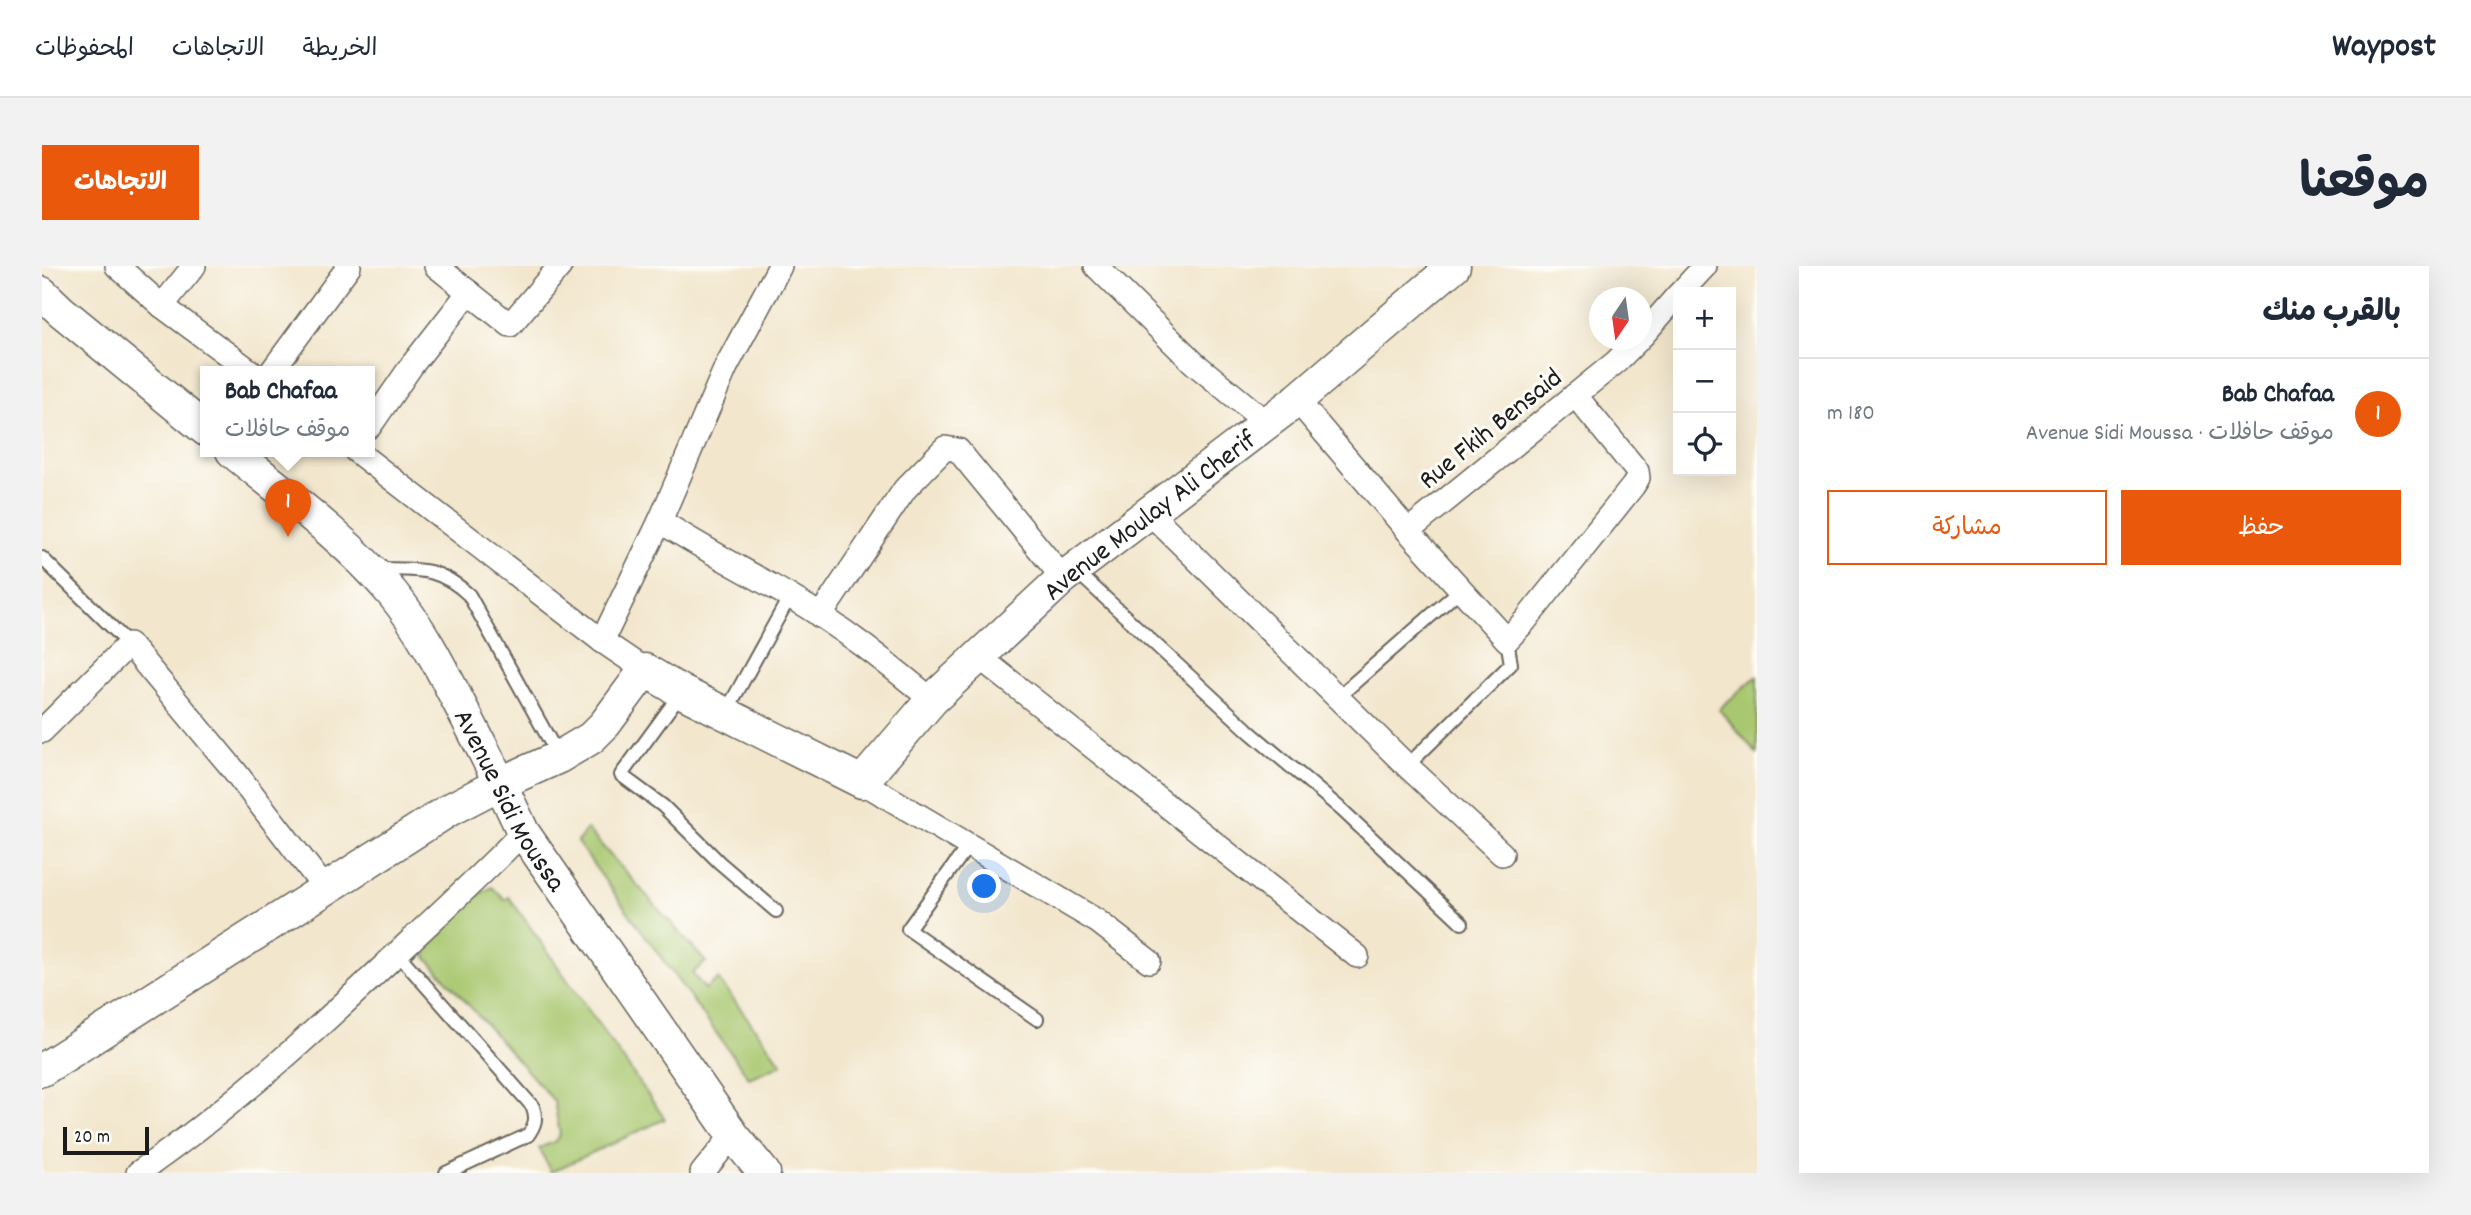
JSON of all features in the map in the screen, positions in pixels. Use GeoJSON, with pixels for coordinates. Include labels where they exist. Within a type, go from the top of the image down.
{"type":"FeatureCollection","features":[{"type":"Feature","properties":{"kind":"street"},"geometry":{"type":"LineString","coordinates":[[117,266],[162,306],[243,366]]}},
{"type":"Feature","properties":{"kind":"street"},"geometry":{"type":"LineString","coordinates":[[162,306],[194,266]]}},
{"type":"Feature","properties":{"kind":"street"},"geometry":{"type":"LineString","coordinates":[[276,366],[349,266]]}},
{"type":"Feature","properties":{"kind":"street"},"geometry":{"type":"LineString","coordinates":[[436,266],[510,325],[560,266]]}},
{"type":"Feature","properties":{"kind":"street"},"geometry":{"type":"LineString","coordinates":[[602,641],[660,521],[726,367],[780,266]]}},
{"type":"Feature","properties":{"kind":"street"},"geometry":{"type":"LineString","coordinates":[[1096,266],[1194,363],[1267,423]]}},
{"type":"Feature","properties":{"kind":"street","name":"Avenue Moulay Ali Cherif"},"geometry":{"type":"LineString","coordinates":[[862,782],[932,700],[1068,573],[1297,400],[1454,266]]}},
{"type":"Feature","properties":{"kind":"street"},"geometry":{"type":"LineString","coordinates":[[1686,287],[1705,266]]}},
{"type":"Feature","properties":{"kind":"street"},"geometry":{"type":"LineString","coordinates":[[375,419],[412,365],[469,292]]}},
{"type":"Feature","properties":{"kind":"street"},"geometry":{"type":"LineString","coordinates":[[42,293],[200,425]]}},
{"type":"Feature","properties":{"kind":"street"},"geometry":{"type":"LineString","coordinates":[[1652,324],[1673,302]]}},
{"type":"Feature","properties":{"kind":"street","name":"Rue Fkih Bensaid"},"geometry":{"type":"LineString","coordinates":[[1408,531],[1628,350]]}},
{"type":"Feature","properties":{"kind":"street"},"geometry":{"type":"LineString","coordinates":[[1297,400],[1408,531],[1507,640],[1638,478],[1637,471],[1575,395]]}},
{"type":"Feature","properties":{"kind":"street"},"geometry":{"type":"LineString","coordinates":[[820,616],[905,489],[946,448],[958,450],[1068,573]]}},
{"type":"Feature","properties":{"kind":"street","name":"Avenue Sidi Moussa"},"geometry":{"type":"LineString","coordinates":[[239,457],[322,524],[370,569],[410,616],[428,644],[501,783],[523,832],[733,1135],[764,1173]]}},
{"type":"Feature","properties":{"kind":"street"},"geometry":{"type":"LineString","coordinates":[[364,457],[602,641],[645,670],[682,692],[862,782],[1097,921],[1149,961]]}},
{"type":"Feature","properties":{"kind":"street"},"geometry":{"type":"LineString","coordinates":[[1149,512],[1408,766],[1502,854]]}},
{"type":"Feature","properties":{"kind":"street"},"geometry":{"type":"LineString","coordinates":[[660,521],[713,555],[790,596],[872,650],[932,700]]}},
{"type":"Feature","properties":{"kind":"street"},"geometry":{"type":"LineString","coordinates":[[46,721],[129,644],[233,769],[326,890]]}},
{"type":"Feature","properties":{"kind":"street"},"geometry":{"type":"LineString","coordinates":[[978,656],[1357,956]]}},
{"type":"Feature","properties":{"kind":"street"},"geometry":{"type":"LineString","coordinates":[[42,1070],[449,810],[559,757],[591,737],[605,724],[645,670]]}},
{"type":"Feature","properties":{"kind":"street"},"geometry":{"type":"LineString","coordinates":[[138,1173],[173,1149],[312,1032],[491,866],[523,832]]}},
{"type":"Feature","properties":{"kind":"street"},"geometry":{"type":"LineString","coordinates":[[702,1173],[733,1135]]}},
{"type":"Feature","properties":{"kind":"lane"},"geometry":{"type":"LineString","coordinates":[[42,558],[129,644]]}},
{"type":"Feature","properties":{"kind":"lane"},"geometry":{"type":"LineString","coordinates":[[370,569],[426,570],[442,574],[457,583],[469,595],[559,757]]}},
{"type":"Feature","properties":{"kind":"lane"},"geometry":{"type":"LineString","coordinates":[[1068,573],[1342,810],[1462,923]]}},
{"type":"Feature","properties":{"kind":"lane"},"geometry":{"type":"LineString","coordinates":[[1339,697],[1460,590]]}},
{"type":"Feature","properties":{"kind":"lane"},"geometry":{"type":"LineString","coordinates":[[725,713],[790,596]]}},
{"type":"Feature","properties":{"kind":"lane"},"geometry":{"type":"LineString","coordinates":[[1408,766],[1511,664],[1507,640]]}},
{"type":"Feature","properties":{"kind":"lane"},"geometry":{"type":"LineString","coordinates":[[682,692],[621,775],[663,806],[719,862],[776,911]]}},
{"type":"Feature","properties":{"kind":"lane"},"geometry":{"type":"LineString","coordinates":[[968,846],[908,929],[1037,1019]]}},
{"type":"Feature","properties":{"kind":"lane"},"geometry":{"type":"LineString","coordinates":[[397,953],[533,1107],[536,1115],[535,1125],[528,1135],[446,1173]]}},
{"type":"Feature","properties":{"kind":"green space"},"geometry":{"type":"Polygon","coordinates":[[[1757,676],[1757,754],[1719,709],[1757,676]]]}},
{"type":"Feature","properties":{"kind":"green space"},"geometry":{"type":"Polygon","coordinates":[[[587,829],[706,962],[692,973],[705,989],[718,979],[782,1064],[749,1078],[577,842],[587,829]]]}},
{"type":"Feature","properties":{"kind":"green space"},"geometry":{"type":"Polygon","coordinates":[[[492,887],[505,900],[509,897],[665,1119],[551,1172],[539,1148],[554,1142],[560,1135],[554,1101],[426,957],[427,950],[472,898],[492,887]]]}},
{"type":"Feature","properties":{"kind":"place","name":"Bab Chafaa"},"geometry":{"type":"Point","coordinates":[288,537]}}]}
